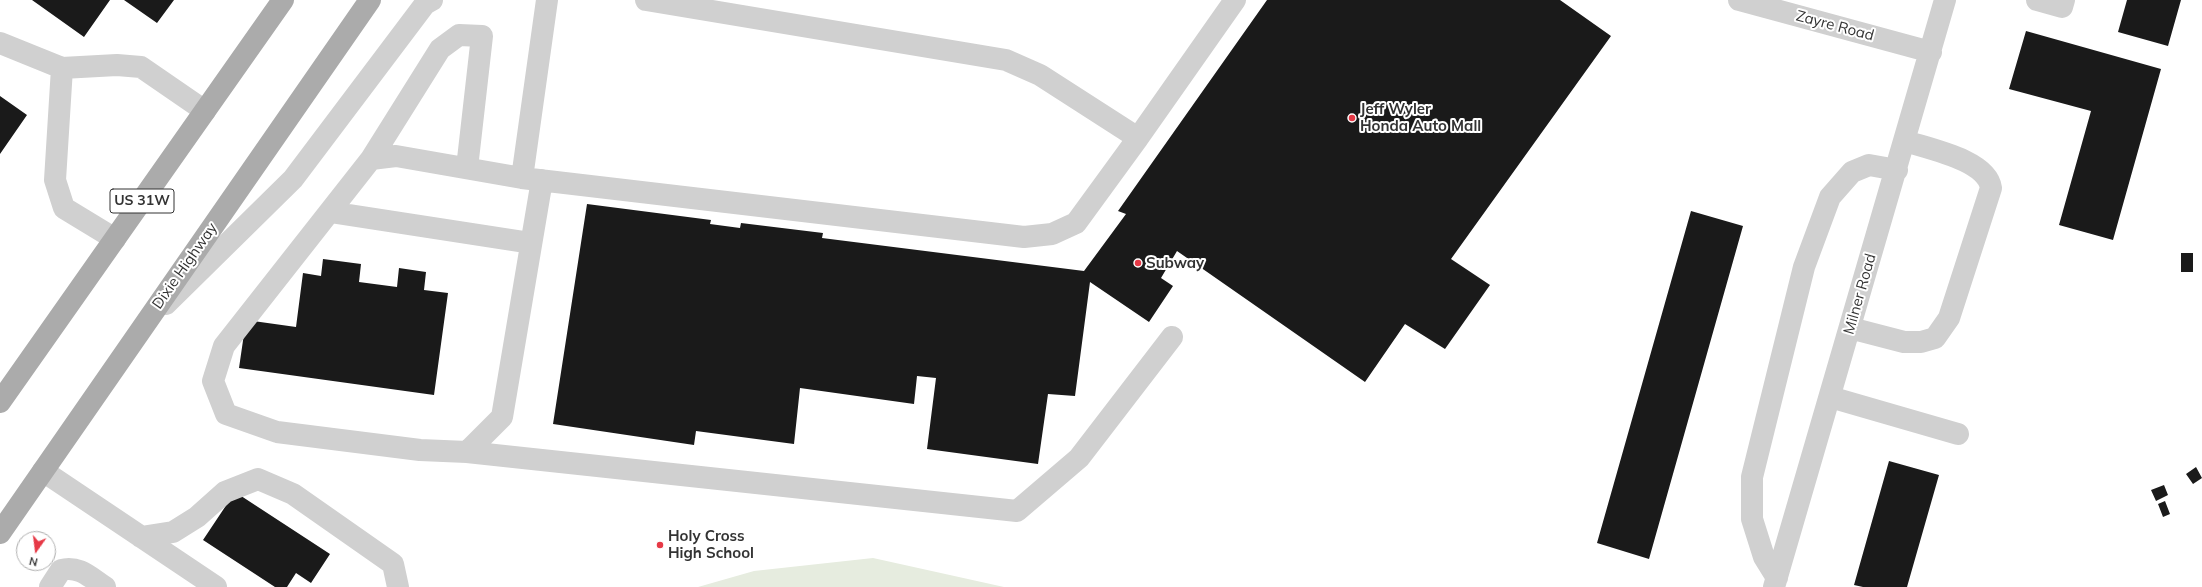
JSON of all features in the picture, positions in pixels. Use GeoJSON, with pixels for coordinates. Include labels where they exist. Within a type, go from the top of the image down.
{"type":"FeatureCollection","features":[{"type":"Feature","properties":{"kind":"main road","name":"US 31W"},"geometry":{"type":"LineString","coordinates":[[4,389],[115,239],[283,0]]}},
{"type":"Feature","properties":{"kind":"main road","name":"Dixie Highway"},"geometry":{"type":"LineString","coordinates":[[0,533],[370,0]]}},
{"type":"Feature","properties":{"kind":"street"},"geometry":{"type":"LineString","coordinates":[[144,326],[293,179],[425,4],[432,0]]}},
{"type":"Feature","properties":{"kind":"street"},"geometry":{"type":"LineString","coordinates":[[467,452],[502,417],[531,243],[532,179],[547,0]]}},
{"type":"Feature","properties":{"kind":"street"},"geometry":{"type":"LineString","coordinates":[[646,0],[751,8],[1006,60],[1040,75],[1138,138]]}},
{"type":"Feature","properties":{"kind":"street"},"geometry":{"type":"LineString","coordinates":[[371,159],[396,156],[532,179],[1024,237],[1052,234],[1076,223],[1138,138],[1234,0]]}},
{"type":"Feature","properties":{"kind":"street","name":"Zayre Road"},"geometry":{"type":"LineString","coordinates":[[1738,0],[1931,52]]}},
{"type":"Feature","properties":{"kind":"street","name":"Milner Road"},"geometry":{"type":"LineString","coordinates":[[1775,582],[1946,0]]}},
{"type":"Feature","properties":{"kind":"street"},"geometry":{"type":"LineString","coordinates":[[2037,0],[2062,7],[2064,0]]}},
{"type":"Feature","properties":{"kind":"street"},"geometry":{"type":"LineString","coordinates":[[467,168],[482,36],[459,35],[440,49],[371,159],[224,346],[213,381],[226,414],[277,432],[420,450],[467,452],[1017,511],[1079,458],[1172,337]]}},
{"type":"Feature","properties":{"kind":"street"},"geometry":{"type":"LineString","coordinates":[[0,43],[62,68],[117,65],[141,67],[205,112]]}},
{"type":"Feature","properties":{"kind":"street"},"geometry":{"type":"LineString","coordinates":[[62,68],[55,180],[64,208],[115,239]]}},
{"type":"Feature","properties":{"kind":"street"},"geometry":{"type":"LineString","coordinates":[[1850,328],[1904,342],[1921,342],[1935,338],[1949,318],[1991,188],[1990,180],[1980,169],[1962,160],[1905,141]]}},
{"type":"Feature","properties":{"kind":"street"},"geometry":{"type":"LineString","coordinates":[[1775,582],[1764,557],[1752,519],[1752,477],[1804,267],[1830,197],[1852,172],[1869,165],[1897,170]]}},
{"type":"Feature","properties":{"kind":"street"},"geometry":{"type":"LineString","coordinates":[[330,212],[531,243]]}},
{"type":"Feature","properties":{"kind":"street"},"geometry":{"type":"LineString","coordinates":[[1830,396],[1958,434]]}},
{"type":"Feature","properties":{"kind":"street"},"geometry":{"type":"LineString","coordinates":[[43,471],[216,587]]}},
{"type":"Feature","properties":{"kind":"street"},"geometry":{"type":"LineString","coordinates":[[141,537],[173,532],[197,517],[225,492],[258,479],[293,494],[393,564],[398,587]]}},
{"type":"Feature","properties":{"kind":"street"},"geometry":{"type":"LineString","coordinates":[[50,587],[61,570],[70,568],[78,570],[105,587]]}},
{"type":"Feature","properties":{"kind":"shaded area"},"geometry":{"type":"Polygon","coordinates":[[[873,558],[1004,587],[698,587],[754,571],[873,558]]]}},
{"type":"Feature","properties":{"kind":"building"},"geometry":{"type":"Polygon","coordinates":[[[32,0],[110,0],[84,37],[32,0]]]}},
{"type":"Feature","properties":{"kind":"building"},"geometry":{"type":"Polygon","coordinates":[[[124,0],[174,0],[157,23],[124,0]]]}},
{"type":"Feature","properties":{"kind":"building"},"geometry":{"type":"Polygon","coordinates":[[[1267,0],[1560,0],[1611,36],[1451,259],[1490,285],[1445,349],[1405,324],[1365,382],[1177,251],[1161,278],[1173,286],[1149,322],[1090,282],[1075,396],[1048,394],[1038,464],[927,449],[936,378],[917,376],[914,404],[800,388],[794,444],[696,431],[694,445],[553,424],[587,204],[711,220],[710,224],[740,228],[741,223],[823,233],[822,238],[1084,271],[1126,214],[1118,211],[1267,0]]]}},
{"type":"Feature","properties":{"kind":"building"},"geometry":{"type":"Polygon","coordinates":[[[2127,0],[2181,0],[2168,46],[2118,32],[2127,0]]]}},
{"type":"Feature","properties":{"kind":"building"},"geometry":{"type":"Polygon","coordinates":[[[2026,31],[2161,69],[2113,240],[2059,225],[2091,111],[2009,89],[2026,31]]]}},
{"type":"Feature","properties":{"kind":"building"},"geometry":{"type":"Polygon","coordinates":[[[0,96],[27,115],[0,154],[0,96]]]}},
{"type":"Feature","properties":{"kind":"building"},"geometry":{"type":"Polygon","coordinates":[[[1691,211],[1743,226],[1649,559],[1597,543],[1691,211]]]}},
{"type":"Feature","properties":{"kind":"building"},"geometry":{"type":"Polygon","coordinates":[[[2181,253],[2193,253],[2193,272],[2181,272],[2181,253]]]}},
{"type":"Feature","properties":{"kind":"building"},"geometry":{"type":"Polygon","coordinates":[[[323,259],[361,264],[359,282],[397,287],[399,268],[426,272],[424,290],[448,293],[434,395],[239,368],[246,320],[296,327],[303,273],[321,276],[323,259]]]}},
{"type":"Feature","properties":{"kind":"building"},"geometry":{"type":"Polygon","coordinates":[[[1889,461],[1939,475],[1907,587],[1863,587],[1854,585],[1889,461]]]}},
{"type":"Feature","properties":{"kind":"building"},"geometry":{"type":"Polygon","coordinates":[[[2196,467],[2202,478],[2193,484],[2186,474],[2196,467]]]}},
{"type":"Feature","properties":{"kind":"building"},"geometry":{"type":"Polygon","coordinates":[[[2164,485],[2168,495],[2156,501],[2151,490],[2164,485]]]}},
{"type":"Feature","properties":{"kind":"building"},"geometry":{"type":"Polygon","coordinates":[[[235,492],[330,554],[311,583],[296,573],[287,587],[275,587],[203,540],[235,492]]]}},
{"type":"Feature","properties":{"kind":"building"},"geometry":{"type":"Polygon","coordinates":[[[2165,501],[2170,514],[2163,517],[2158,504],[2165,501]]]}},
{"type":"Feature","properties":{"kind":"place","name":"Jeff Wyler Honda Auto Mall"},"geometry":{"type":"Point","coordinates":[1352,118]}},
{"type":"Feature","properties":{"kind":"place","name":"Subway"},"geometry":{"type":"Point","coordinates":[1138,263]}},
{"type":"Feature","properties":{"kind":"place","name":"Holy Cross High School"},"geometry":{"type":"Point","coordinates":[660,545]}}]}
